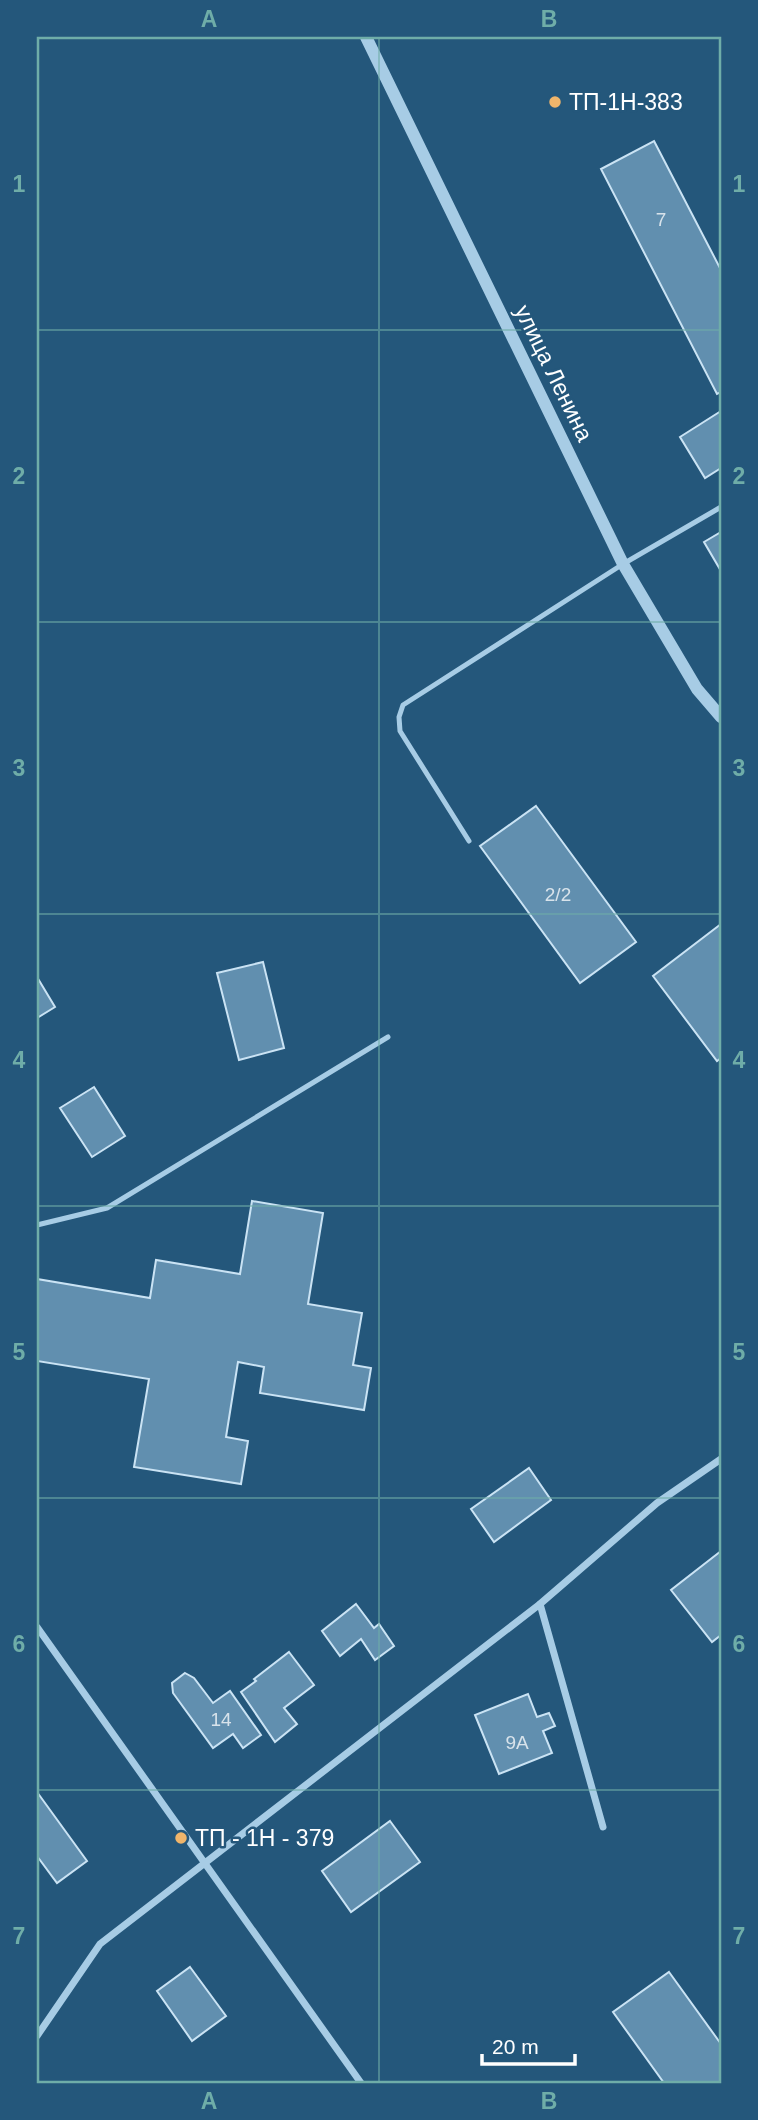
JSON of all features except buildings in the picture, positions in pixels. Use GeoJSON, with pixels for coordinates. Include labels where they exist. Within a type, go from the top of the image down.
{"type":"FeatureCollection","features":[{"type":"Feature","properties":{"kind":"street","name":"улица Ленина"},"geometry":{"type":"LineString","coordinates":[[366,37],[623,564],[697,688],[721,717]]}},
{"type":"Feature","properties":{"kind":"street"},"geometry":{"type":"LineString","coordinates":[[37,2036],[100,1944],[540,1604],[657,1503],[721,1459]]}},
{"type":"Feature","properties":{"kind":"street"},"geometry":{"type":"LineString","coordinates":[[540,1604],[603,1827]]}},
{"type":"Feature","properties":{"kind":"street"},"geometry":{"type":"LineString","coordinates":[[37,1627],[361,2083]]}},
{"type":"Feature","properties":{"kind":"lane"},"geometry":{"type":"LineString","coordinates":[[469,841],[400,731],[402,705],[623,564],[721,507]]}},
{"type":"Feature","properties":{"kind":"lane"},"geometry":{"type":"LineString","coordinates":[[37,1225],[107,1208],[388,1037]]}},
{"type":"Feature","properties":{"kind":"place","name":"ТП-1Н-383"},"geometry":{"type":"Point","coordinates":[555,102]}},
{"type":"Feature","properties":{"kind":"place","name":"ТП - 1Н - 379"},"geometry":{"type":"Point","coordinates":[181,1838]}}]}
